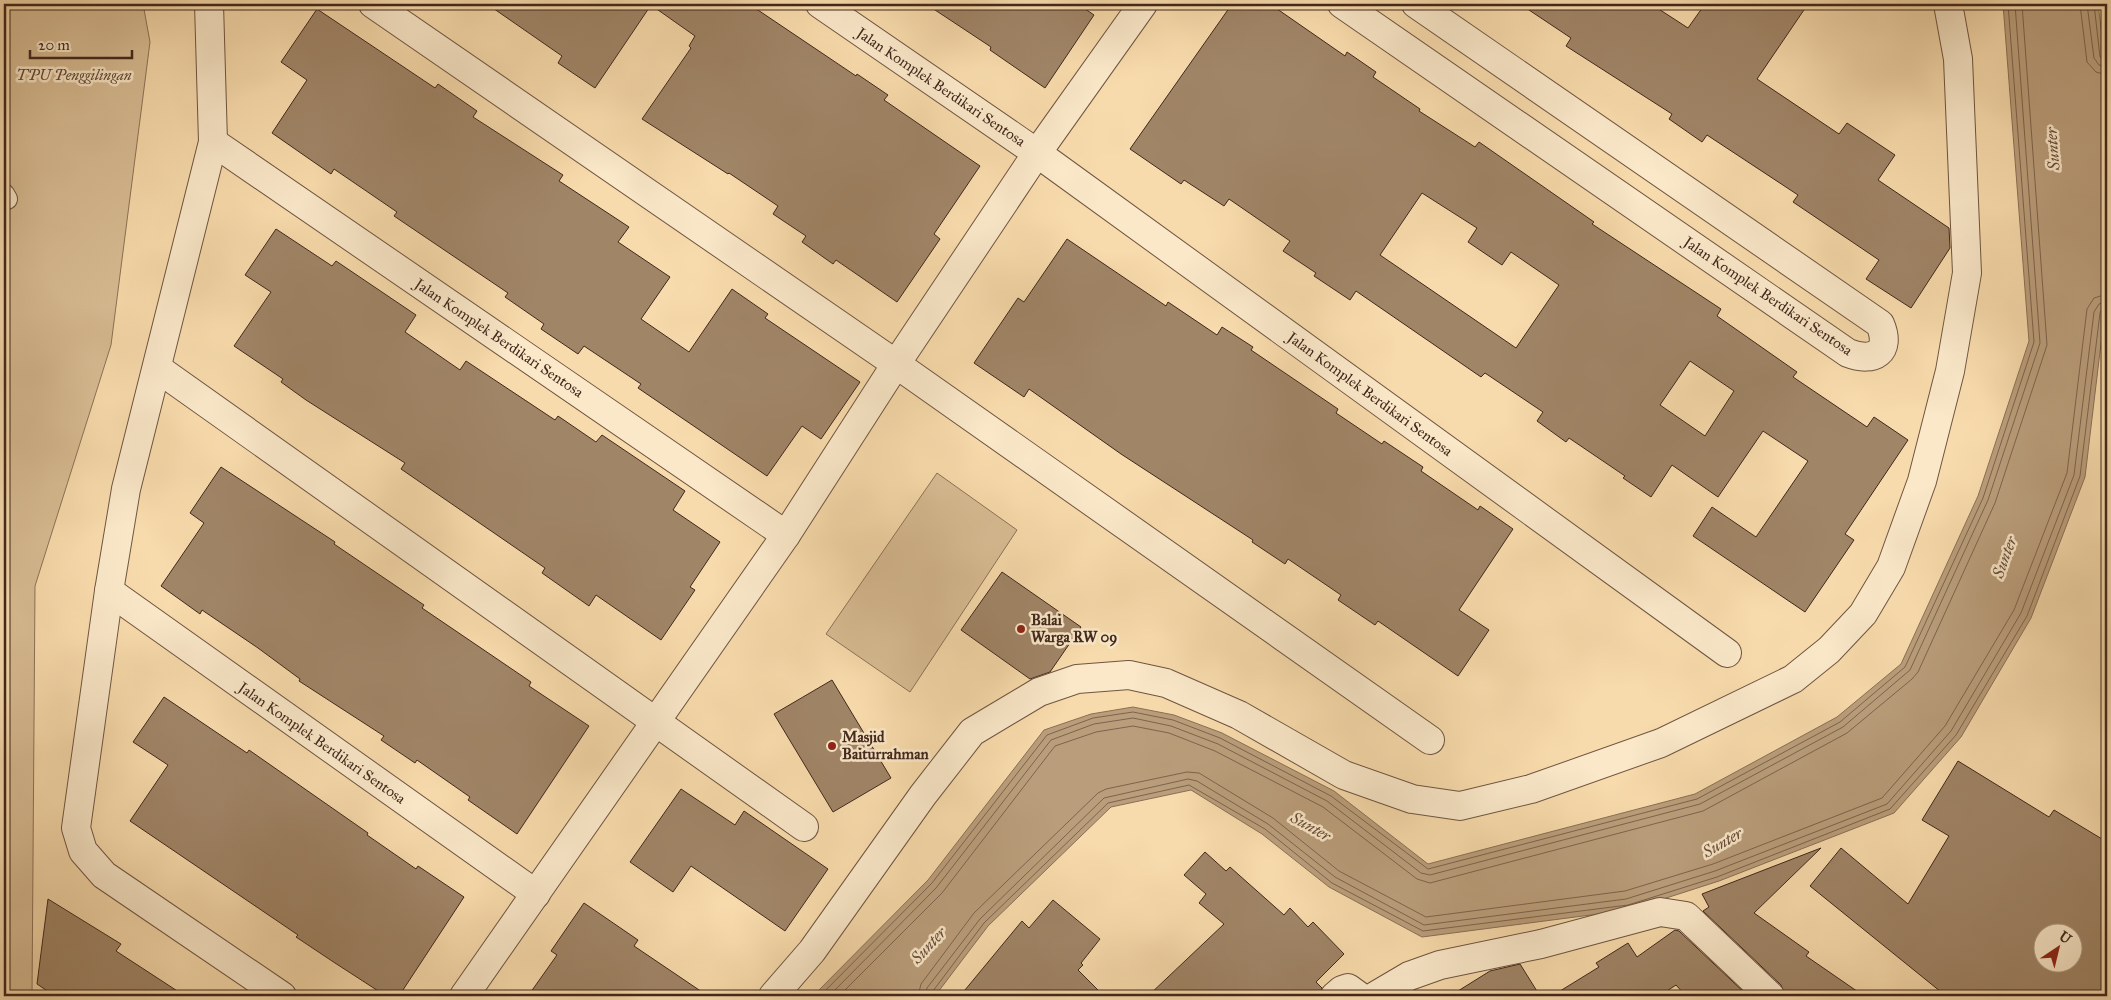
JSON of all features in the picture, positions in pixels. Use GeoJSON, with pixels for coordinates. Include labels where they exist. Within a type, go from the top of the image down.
{"type":"FeatureCollection","features":[{"type":"Feature","properties":{"kind":"street"},"geometry":{"type":"LineString","coordinates":[[209,4],[213,142],[126,489],[109,591],[76,828],[83,851],[104,875],[282,996]]}},
{"type":"Feature","properties":{"kind":"street"},"geometry":{"type":"LineString","coordinates":[[373,4],[896,364],[1430,740]]}},
{"type":"Feature","properties":{"kind":"street","name":"Jalan Komplek Berdikari Sentosa"},"geometry":{"type":"LineString","coordinates":[[820,4],[1037,153],[1726,653]]}},
{"type":"Feature","properties":{"kind":"street","name":"Jalan Komplek Berdikari Sentosa"},"geometry":{"type":"LineString","coordinates":[[464,996],[786,535],[896,364],[1037,153],[1143,4]]}},
{"type":"Feature","properties":{"kind":"street","name":"Jalan Komplek Berdikari Sentosa"},"geometry":{"type":"LineString","coordinates":[[1342,4],[1848,353],[1862,358],[1871,357],[1884,345],[1884,335],[1880,324],[1416,4]]}},
{"type":"Feature","properties":{"kind":"street"},"geometry":{"type":"LineString","coordinates":[[773,996],[812,951],[923,795],[972,732],[1039,692],[1077,679],[1129,675],[1166,683],[1239,715],[1344,775],[1412,799],[1460,806],[1531,789],[1661,743],[1793,679],[1829,650],[1862,614],[1891,567],[1922,481],[1950,370],[1967,273],[1958,59],[1948,4]]}},
{"type":"Feature","properties":{"kind":"street","name":"Jalan Komplek Berdikari Sentosa"},"geometry":{"type":"LineString","coordinates":[[213,142],[786,535]]}},
{"type":"Feature","properties":{"kind":"street"},"geometry":{"type":"LineString","coordinates":[[157,368],[657,720],[804,827]]}},
{"type":"Feature","properties":{"kind":"street","name":"Jalan Komplek Berdikari Sentosa"},"geometry":{"type":"LineString","coordinates":[[109,591],[536,894]]}},
{"type":"Feature","properties":{"kind":"street"},"geometry":{"type":"LineString","coordinates":[[1356,995],[1440,965],[1541,944],[1660,912],[1686,916],[1770,996]]}},
{"type":"Feature","properties":{"kind":"green space","name":"TPU Penggilingan"},"geometry":{"type":"Polygon","coordinates":[[[4,4],[143,4],[150,42],[111,345],[35,586],[32,996],[4,996],[4,4]]]}},
{"type":"Feature","properties":{"kind":"green space"},"geometry":{"type":"Polygon","coordinates":[[[937,473],[1017,530],[910,692],[826,634],[937,473]]]}},
{"type":"Feature","properties":{"kind":"water","name":"Sunter"},"geometry":{"type":"Polygon","coordinates":[[[2003,4],[2098,4],[2107,75],[2107,293],[2085,477],[2031,618],[1961,737],[1894,813],[1719,881],[1629,910],[1422,937],[1329,887],[1262,834],[1191,790],[1111,807],[988,926],[935,996],[813,996],[928,880],[1044,730],[1091,714],[1133,707],[1174,715],[1222,733],[1334,791],[1428,864],[1695,794],[1837,717],[1901,664],[1978,496],[2029,341],[2003,4]]]}},
{"type":"Feature","properties":{"kind":"building"},"geometry":{"type":"Polygon","coordinates":[[[487,4],[749,4],[856,76],[857,74],[888,95],[884,100],[980,166],[934,234],[940,239],[897,302],[836,260],[833,264],[802,242],[806,236],[773,214],[778,206],[642,119],[691,48],[689,46],[695,36],[651,5],[595,88],[558,63],[562,56],[487,4]]]}},
{"type":"Feature","properties":{"kind":"building"},"geometry":{"type":"Polygon","coordinates":[[[926,4],[1078,4],[1094,15],[1045,88],[990,50],[991,47],[926,4]]]}},
{"type":"Feature","properties":{"kind":"building"},"geometry":{"type":"Polygon","coordinates":[[[1232,4],[1270,4],[1345,56],[1347,52],[1376,72],[1373,77],[1420,109],[1419,111],[1475,147],[1479,142],[1594,222],[1592,224],[1721,309],[1717,316],[1797,372],[1793,377],[1867,427],[1874,417],[1908,440],[1845,534],[1854,540],[1805,612],[1693,536],[1712,507],[1756,537],[1808,461],[1763,431],[1718,497],[1672,465],[1651,497],[1623,478],[1625,476],[1569,438],[1566,442],[1537,421],[1543,412],[1485,373],[1481,377],[1356,291],[1350,300],[1314,276],[1316,273],[1283,251],[1290,241],[1229,199],[1224,206],[1184,180],[1181,184],[1130,149],[1232,4]],[[1422,193],[1380,255],[1516,348],[1559,285],[1511,252],[1502,265],[1468,242],[1477,228],[1422,193]],[[1690,361],[1660,405],[1705,436],[1734,391],[1690,361]]]}},
{"type":"Feature","properties":{"kind":"building"},"geometry":{"type":"Polygon","coordinates":[[[1520,4],[1651,4],[1688,28],[1705,4],[1808,4],[1757,79],[1839,134],[1847,123],[1895,155],[1878,180],[1949,228],[1950,248],[1911,308],[1866,279],[1879,260],[1793,202],[1798,195],[1707,135],[1702,142],[1669,119],[1672,114],[1566,46],[1571,38],[1520,4]]]}},
{"type":"Feature","properties":{"kind":"building"},"geometry":{"type":"Polygon","coordinates":[[[317,9],[435,88],[438,84],[477,111],[473,117],[563,175],[559,181],[629,227],[618,242],[670,277],[641,319],[689,352],[732,289],[768,314],[765,318],[860,382],[821,439],[802,426],[767,476],[638,388],[641,384],[584,346],[578,354],[541,329],[544,324],[505,297],[508,293],[394,216],[397,212],[334,169],[331,174],[272,133],[307,80],[281,62],[317,9]]]}},
{"type":"Feature","properties":{"kind":"building"},"geometry":{"type":"Polygon","coordinates":[[[276,229],[332,266],[336,261],[416,315],[405,332],[460,370],[466,361],[555,420],[558,416],[596,442],[602,435],[685,491],[673,510],[720,542],[690,587],[695,590],[661,640],[596,595],[589,606],[542,573],[545,568],[401,469],[405,463],[306,400],[281,382],[283,379],[234,346],[271,292],[245,275],[276,229]]]}},
{"type":"Feature","properties":{"kind":"building"},"geometry":{"type":"Polygon","coordinates":[[[1067,239],[1166,306],[1168,302],[1217,335],[1222,327],[1253,347],[1251,350],[1338,409],[1336,413],[1382,444],[1384,441],[1423,467],[1421,471],[1478,510],[1480,506],[1513,529],[1459,610],[1489,630],[1458,676],[1378,621],[1375,625],[1338,600],[1341,595],[1288,559],[1285,564],[1252,542],[1253,540],[1121,454],[1029,389],[1024,397],[974,363],[1018,298],[1024,302],[1067,239]]]}},
{"type":"Feature","properties":{"kind":"building"},"geometry":{"type":"Polygon","coordinates":[[[221,467],[335,542],[334,544],[424,605],[422,608],[531,682],[529,686],[589,726],[517,834],[468,800],[470,797],[417,760],[415,763],[381,740],[384,736],[299,681],[300,679],[258,648],[202,610],[200,614],[161,586],[204,523],[190,513],[221,467]]]}},
{"type":"Feature","properties":{"kind":"building","name":"Balai Warga RW 09"},"geometry":{"type":"Polygon","coordinates":[[[1002,572],[1081,627],[1050,672],[1030,679],[961,630],[1002,572]]]}},
{"type":"Feature","properties":{"kind":"building","name":"Masjid Baiturrahman"},"geometry":{"type":"Polygon","coordinates":[[[832,680],[891,778],[833,812],[774,714],[832,680]]]}},
{"type":"Feature","properties":{"kind":"building"},"geometry":{"type":"Polygon","coordinates":[[[164,697],[247,753],[249,750],[416,869],[418,866],[464,897],[399,996],[386,996],[335,963],[296,937],[298,935],[130,821],[168,765],[133,742],[164,697]]]}},
{"type":"Feature","properties":{"kind":"building"},"geometry":{"type":"Polygon","coordinates":[[[1958,761],[2049,817],[2054,810],[2107,842],[2107,996],[1946,996],[1810,886],[1841,848],[1908,904],[1949,836],[1922,820],[1958,761]]]}},
{"type":"Feature","properties":{"kind":"building"},"geometry":{"type":"Polygon","coordinates":[[[681,789],[735,825],[744,811],[828,869],[785,931],[691,866],[673,892],[630,862],[681,789]]]}},
{"type":"Feature","properties":{"kind":"building"},"geometry":{"type":"Polygon","coordinates":[[[1821,848],[1754,913],[1809,952],[1806,956],[1864,996],[1785,996],[1781,985],[1703,911],[1709,907],[1702,894],[1821,848]]]}},
{"type":"Feature","properties":{"kind":"building"},"geometry":{"type":"Polygon","coordinates":[[[1205,852],[1226,871],[1230,867],[1284,915],[1290,908],[1308,927],[1313,922],[1344,954],[1316,982],[1322,988],[1320,996],[1148,996],[1224,924],[1199,903],[1206,894],[1184,875],[1205,852]]]}},
{"type":"Feature","properties":{"kind":"building"},"geometry":{"type":"Polygon","coordinates":[[[48,899],[121,944],[116,951],[185,996],[55,996],[37,984],[48,899]]]}},
{"type":"Feature","properties":{"kind":"building"},"geometry":{"type":"Polygon","coordinates":[[[1053,900],[1100,939],[1081,963],[1083,965],[1078,970],[1104,996],[960,996],[1022,921],[1029,928],[1053,900]]]}},
{"type":"Feature","properties":{"kind":"building"},"geometry":{"type":"Polygon","coordinates":[[[584,903],[638,940],[634,946],[708,996],[528,996],[557,955],[551,951],[584,903]]]}},
{"type":"Feature","properties":{"kind":"building"},"geometry":{"type":"Polygon","coordinates":[[[1675,930],[1679,931],[1748,996],[1686,996],[1676,985],[1659,996],[1552,996],[1599,967],[1596,963],[1628,943],[1637,957],[1675,930]]]}},
{"type":"Feature","properties":{"kind":"building"},"geometry":{"type":"Polygon","coordinates":[[[1520,964],[1540,996],[1450,996],[1490,971],[1520,964]]]}},
{"type":"Feature","properties":{"kind":"place","name":"Balai Warga RW 09"},"geometry":{"type":"Point","coordinates":[1021,629]}},
{"type":"Feature","properties":{"kind":"place","name":"Masjid Baiturrahman"},"geometry":{"type":"Point","coordinates":[832,746]}}]}
